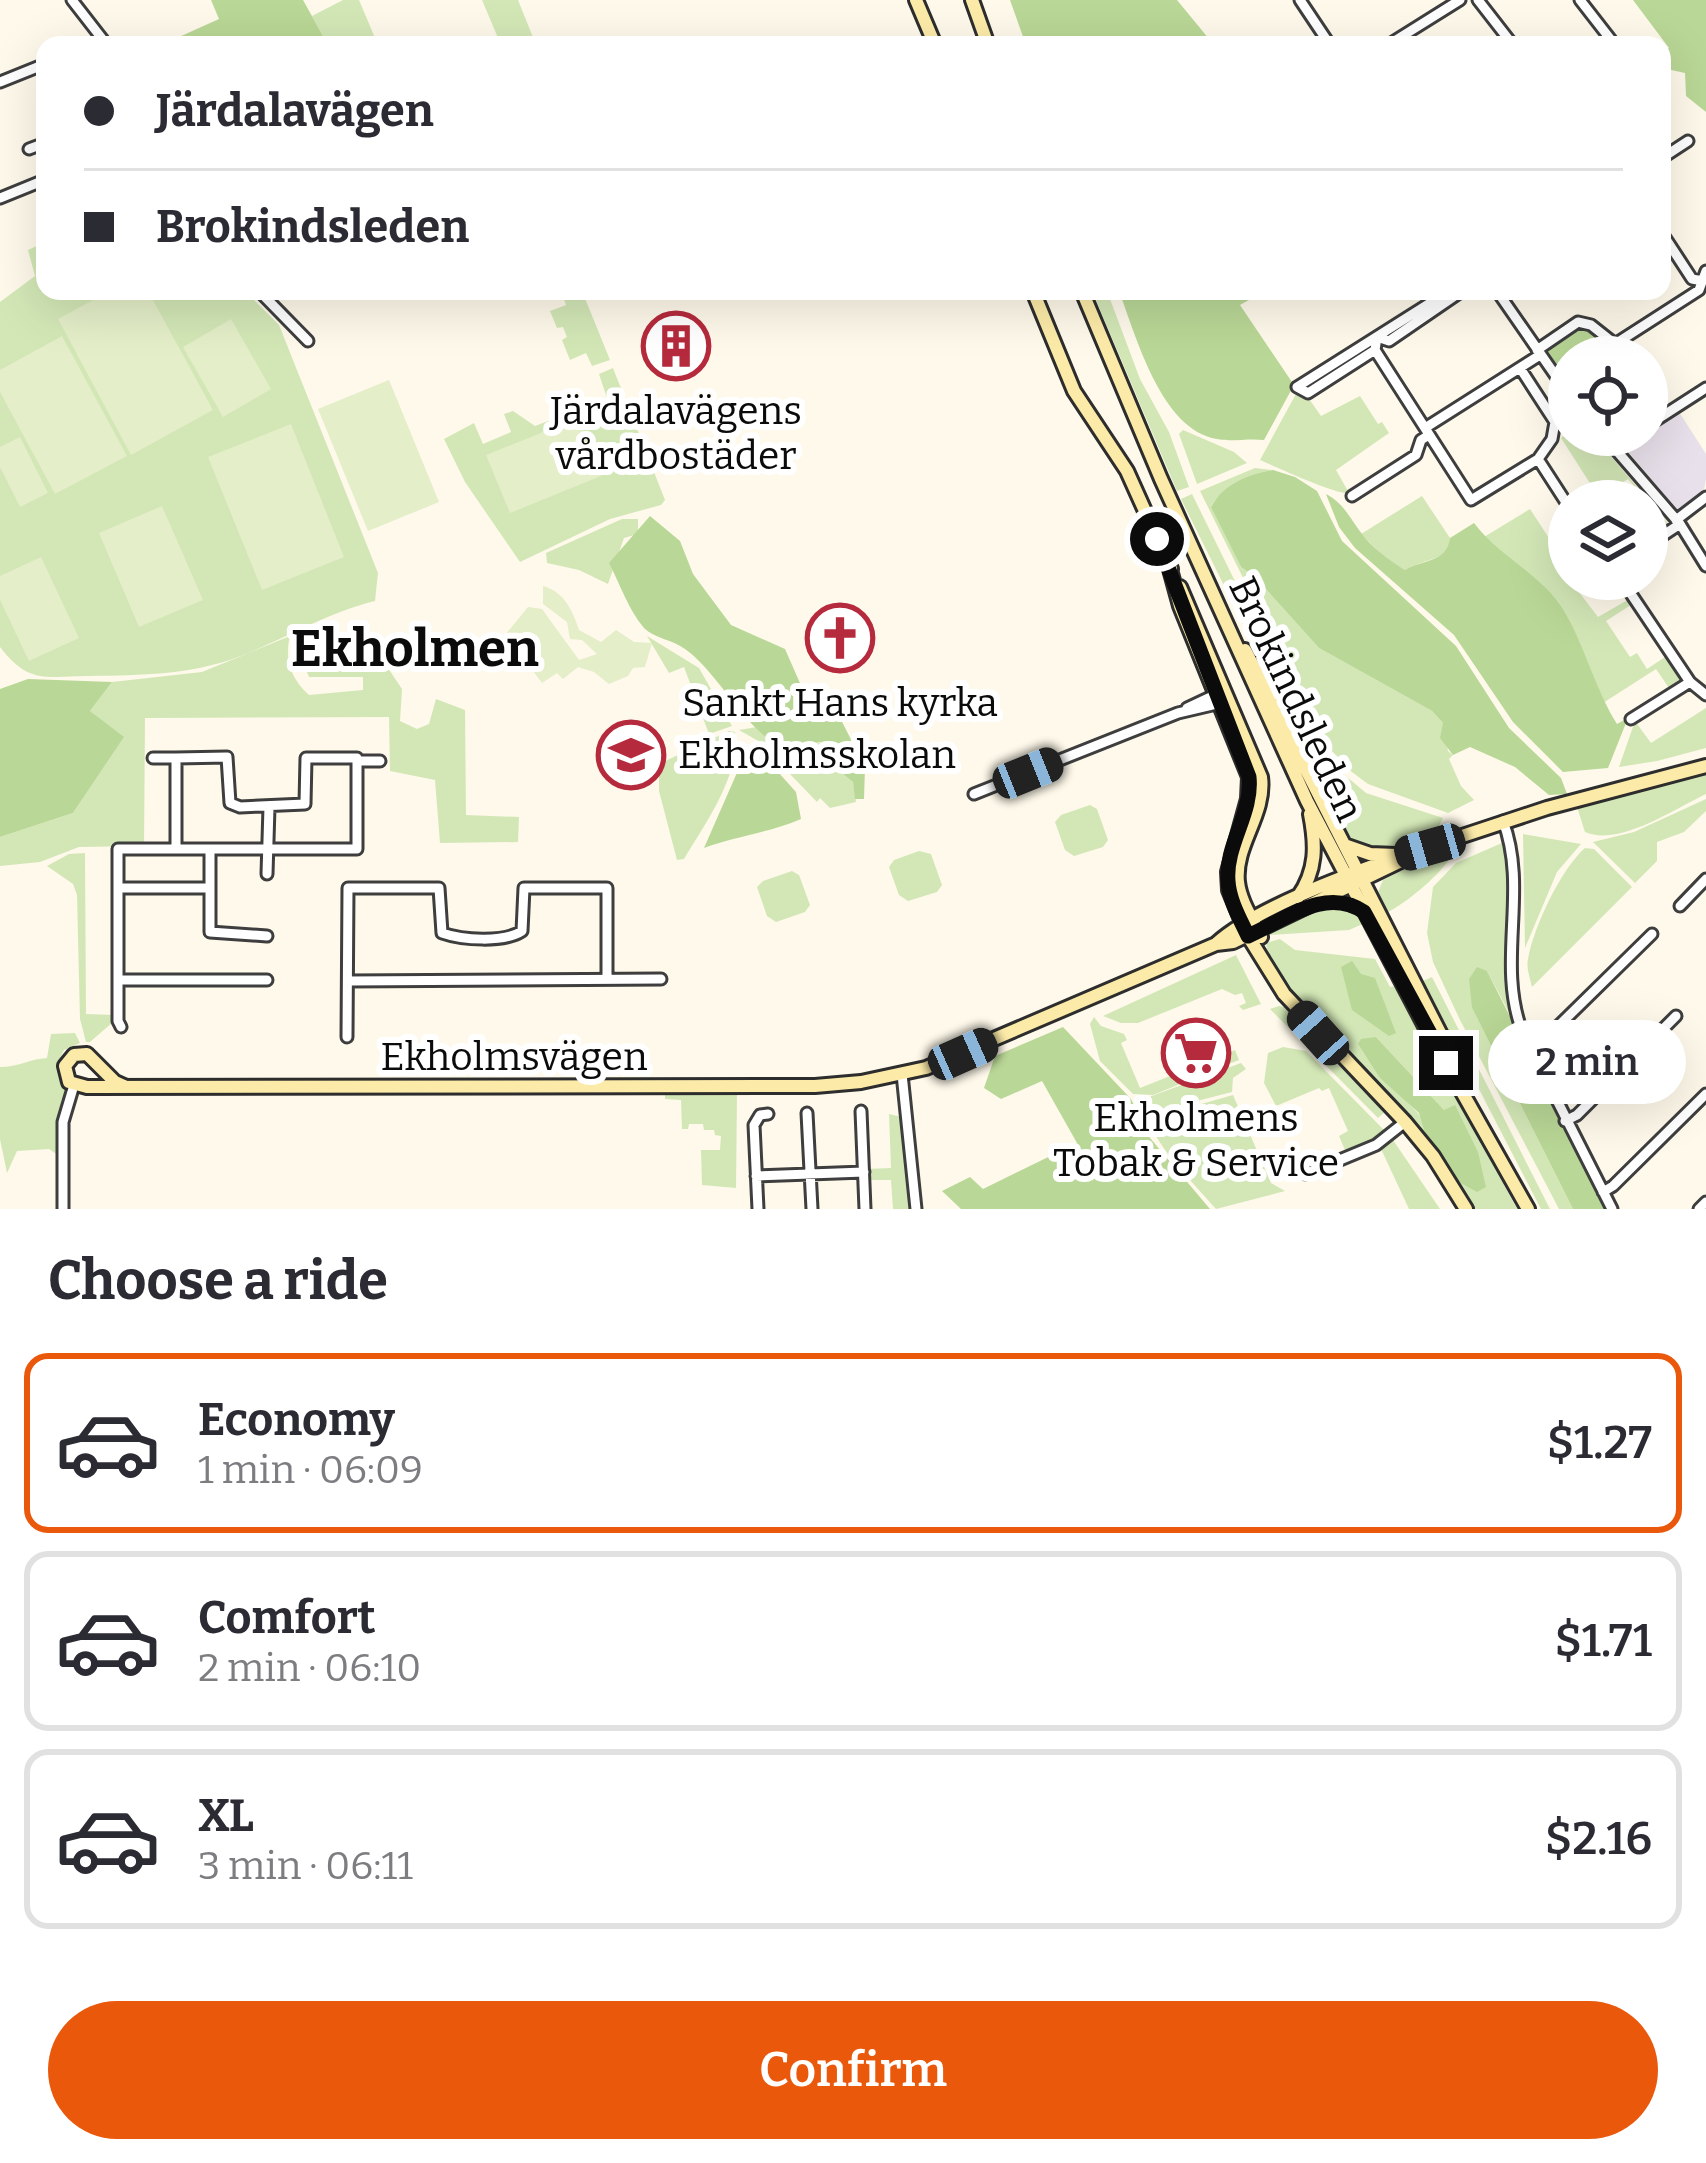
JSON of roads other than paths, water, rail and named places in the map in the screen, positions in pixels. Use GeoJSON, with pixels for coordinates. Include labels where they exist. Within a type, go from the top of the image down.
{"type":"FeatureCollection","features":[{"type":"Feature","properties":{"kind":"street"},"geometry":{"type":"LineString","coordinates":[[72,0],[100,36]]}},
{"type":"Feature","properties":{"kind":"street"},"geometry":{"type":"LineString","coordinates":[[916,0],[930,36]]}},
{"type":"Feature","properties":{"kind":"street"},"geometry":{"type":"LineString","coordinates":[[972,0],[985,36]]}},
{"type":"Feature","properties":{"kind":"street"},"geometry":{"type":"LineString","coordinates":[[1300,0],[1324,36]]}},
{"type":"Feature","properties":{"kind":"street"},"geometry":{"type":"LineString","coordinates":[[1402,36],[1460,0]]}},
{"type":"Feature","properties":{"kind":"street"},"geometry":{"type":"LineString","coordinates":[[1478,0],[1506,36]]}},
{"type":"Feature","properties":{"kind":"street"},"geometry":{"type":"LineString","coordinates":[[1580,0],[1608,36]]}},
{"type":"Feature","properties":{"kind":"street"},"geometry":{"type":"LineString","coordinates":[[0,82],[36,68]]}},
{"type":"Feature","properties":{"kind":"street"},"geometry":{"type":"LineString","coordinates":[[1671,152],[1688,141]]}},
{"type":"Feature","properties":{"kind":"street"},"geometry":{"type":"LineString","coordinates":[[29,149],[36,146]]}},
{"type":"Feature","properties":{"kind":"street"},"geometry":{"type":"LineString","coordinates":[[0,197],[36,183]]}},
{"type":"Feature","properties":{"kind":"street"},"geometry":{"type":"LineString","coordinates":[[1671,246],[1692,279],[1705,278]]}},
{"type":"Feature","properties":{"kind":"street"},"geometry":{"type":"LineString","coordinates":[[1627,336],[1699,290],[1705,278]]}},
{"type":"Feature","properties":{"kind":"street"},"geometry":{"type":"LineString","coordinates":[[269,300],[308,341]]}},
{"type":"Feature","properties":{"kind":"street"},"geometry":{"type":"LineString","coordinates":[[1037,300],[1074,391],[1127,471],[1168,562],[1180,607],[1262,783],[1238,876],[1250,928],[1263,956],[1284,994],[1433,1156],[1466,1209]]}},
{"type":"Feature","properties":{"kind":"street","name":"Brokindsleden"},"geometry":{"type":"LineString","coordinates":[[1086,300],[1307,801],[1355,878],[1528,1209]]}},
{"type":"Feature","properties":{"kind":"street"},"geometry":{"type":"LineString","coordinates":[[1375,350],[1308,393],[1297,387],[1435,300]]}},
{"type":"Feature","properties":{"kind":"street"},"geometry":{"type":"LineString","coordinates":[[1377,337],[1389,341],[1449,300]]}},
{"type":"Feature","properties":{"kind":"street"},"geometry":{"type":"LineString","coordinates":[[1503,300],[1548,365]]}},
{"type":"Feature","properties":{"kind":"street"},"geometry":{"type":"LineString","coordinates":[[1560,336],[1579,322],[1605,336]]}},
{"type":"Feature","properties":{"kind":"street"},"geometry":{"type":"LineString","coordinates":[[1377,337],[1375,350],[1471,500],[1538,459],[1552,439],[1555,422],[1520,368]]}},
{"type":"Feature","properties":{"kind":"street"},"geometry":{"type":"LineString","coordinates":[[1352,496],[1416,455],[1427,431],[1548,345]]}},
{"type":"Feature","properties":{"kind":"street"},"geometry":{"type":"LineString","coordinates":[[1668,412],[1706,388]]}},
{"type":"Feature","properties":{"kind":"street"},"geometry":{"type":"LineString","coordinates":[[1621,456],[1678,522],[1706,566]]}},
{"type":"Feature","properties":{"kind":"street"},"geometry":{"type":"LineString","coordinates":[[1538,459],[1552,480]]}},
{"type":"Feature","properties":{"kind":"street"},"geometry":{"type":"LineString","coordinates":[[1668,530],[1706,497]]}},
{"type":"Feature","properties":{"kind":"street","name":"Brokindsleden"},"geometry":{"type":"LineString","coordinates":[[1203,570],[1347,846],[1364,912],[1507,1168]]}},
{"type":"Feature","properties":{"kind":"street"},"geometry":{"type":"LineString","coordinates":[[1635,600],[1690,682],[1706,695]]}},
{"type":"Feature","properties":{"kind":"street"},"geometry":{"type":"LineString","coordinates":[[1631,719],[1690,682]]}},
{"type":"Feature","properties":{"kind":"street"},"geometry":{"type":"LineString","coordinates":[[974,794],[1222,697]]}},
{"type":"Feature","properties":{"kind":"street"},"geometry":{"type":"LineString","coordinates":[[152,758],[227,758],[230,803],[269,807],[305,804],[306,758],[380,761]]}},
{"type":"Feature","properties":{"kind":"street"},"geometry":{"type":"LineString","coordinates":[[176,758],[176,849]]}},
{"type":"Feature","properties":{"kind":"street"},"geometry":{"type":"LineString","coordinates":[[122,1027],[118,1021],[118,850],[357,849],[357,761]]}},
{"type":"Feature","properties":{"kind":"street","name":"Ekholmsvägen"},"geometry":{"type":"LineString","coordinates":[[1250,928],[1296,900],[1503,821],[1706,766]]}},
{"type":"Feature","properties":{"kind":"street"},"geometry":{"type":"LineString","coordinates":[[1296,900],[1310,878],[1315,858],[1307,801]]}},
{"type":"Feature","properties":{"kind":"street"},"geometry":{"type":"LineString","coordinates":[[267,874],[269,807]]}},
{"type":"Feature","properties":{"kind":"street"},"geometry":{"type":"LineString","coordinates":[[1503,821],[1516,874],[1512,998],[1565,1120],[1612,1209]]}},
{"type":"Feature","properties":{"kind":"street"},"geometry":{"type":"LineString","coordinates":[[1347,846],[1370,854],[1403,855]]}},
{"type":"Feature","properties":{"kind":"street","name":"Ekholmsvägen"},"geometry":{"type":"LineString","coordinates":[[74,1085],[815,1086],[902,1074],[963,1054],[1318,902],[1355,878],[1430,847]]}},
{"type":"Feature","properties":{"kind":"street"},"geometry":{"type":"LineString","coordinates":[[210,849],[210,932],[267,936]]}},
{"type":"Feature","properties":{"kind":"street"},"geometry":{"type":"LineString","coordinates":[[1680,906],[1706,879]]}},
{"type":"Feature","properties":{"kind":"street"},"geometry":{"type":"LineString","coordinates":[[118,888],[209,888]]}},
{"type":"Feature","properties":{"kind":"street","name":"Ekholmsvägen"},"geometry":{"type":"LineString","coordinates":[[347,1037],[348,888],[440,888],[442,933],[513,937],[522,931],[524,888],[607,888],[607,979]]}},
{"type":"Feature","properties":{"kind":"street"},"geometry":{"type":"LineString","coordinates":[[1318,902],[1343,902],[1364,912]]}},
{"type":"Feature","properties":{"kind":"street"},"geometry":{"type":"LineString","coordinates":[[1531,1048],[1652,934]]}},
{"type":"Feature","properties":{"kind":"street"},"geometry":{"type":"LineString","coordinates":[[118,980],[267,980]]}},
{"type":"Feature","properties":{"kind":"street","name":"Ekholmsvägen"},"geometry":{"type":"LineString","coordinates":[[348,981],[661,980]]}},
{"type":"Feature","properties":{"kind":"street"},"geometry":{"type":"LineString","coordinates":[[1565,1120],[1576,1115],[1676,1016]]}},
{"type":"Feature","properties":{"kind":"street"},"geometry":{"type":"LineString","coordinates":[[63,1209],[64,1114],[74,1085],[66,1078],[65,1066],[80,1052],[87,1054],[126,1087]]}},
{"type":"Feature","properties":{"kind":"street"},"geometry":{"type":"LineString","coordinates":[[902,1074],[916,1209]]}},
{"type":"Feature","properties":{"kind":"street"},"geometry":{"type":"LineString","coordinates":[[1603,1192],[1706,1094]]}},
{"type":"Feature","properties":{"kind":"street"},"geometry":{"type":"LineString","coordinates":[[861,1111],[866,1209]]}},
{"type":"Feature","properties":{"kind":"street"},"geometry":{"type":"LineString","coordinates":[[807,1113],[812,1209]]}},
{"type":"Feature","properties":{"kind":"street"},"geometry":{"type":"LineString","coordinates":[[758,1209],[754,1125],[760,1115],[768,1114]]}},
{"type":"Feature","properties":{"kind":"street"},"geometry":{"type":"LineString","coordinates":[[1306,1174],[1376,1145],[1405,1122]]}},
{"type":"Feature","properties":{"kind":"street"},"geometry":{"type":"LineString","coordinates":[[756,1175],[863,1172]]}},
{"type":"Feature","properties":{"kind":"street"},"geometry":{"type":"LineString","coordinates":[[1699,1209],[1706,1202]]}},
{"type":"Feature","properties":{"kind":"place","name":"Järdalavägens vårdbostäder"},"geometry":{"type":"Point","coordinates":[676,346]}},
{"type":"Feature","properties":{"kind":"place","name":"Sankt Hans kyrka"},"geometry":{"type":"Point","coordinates":[840,638]}},
{"type":"Feature","properties":{"kind":"place","name":"Ekholmsskolan"},"geometry":{"type":"Point","coordinates":[631,755]}},
{"type":"Feature","properties":{"kind":"place","name":"Ekholmens Tobak & Service"},"geometry":{"type":"Point","coordinates":[1196,1053]}},
{"type":"Feature","properties":{"kind":"district","name":"Ekholmen"},"geometry":{"type":"Point","coordinates":[415,649]}}]}
